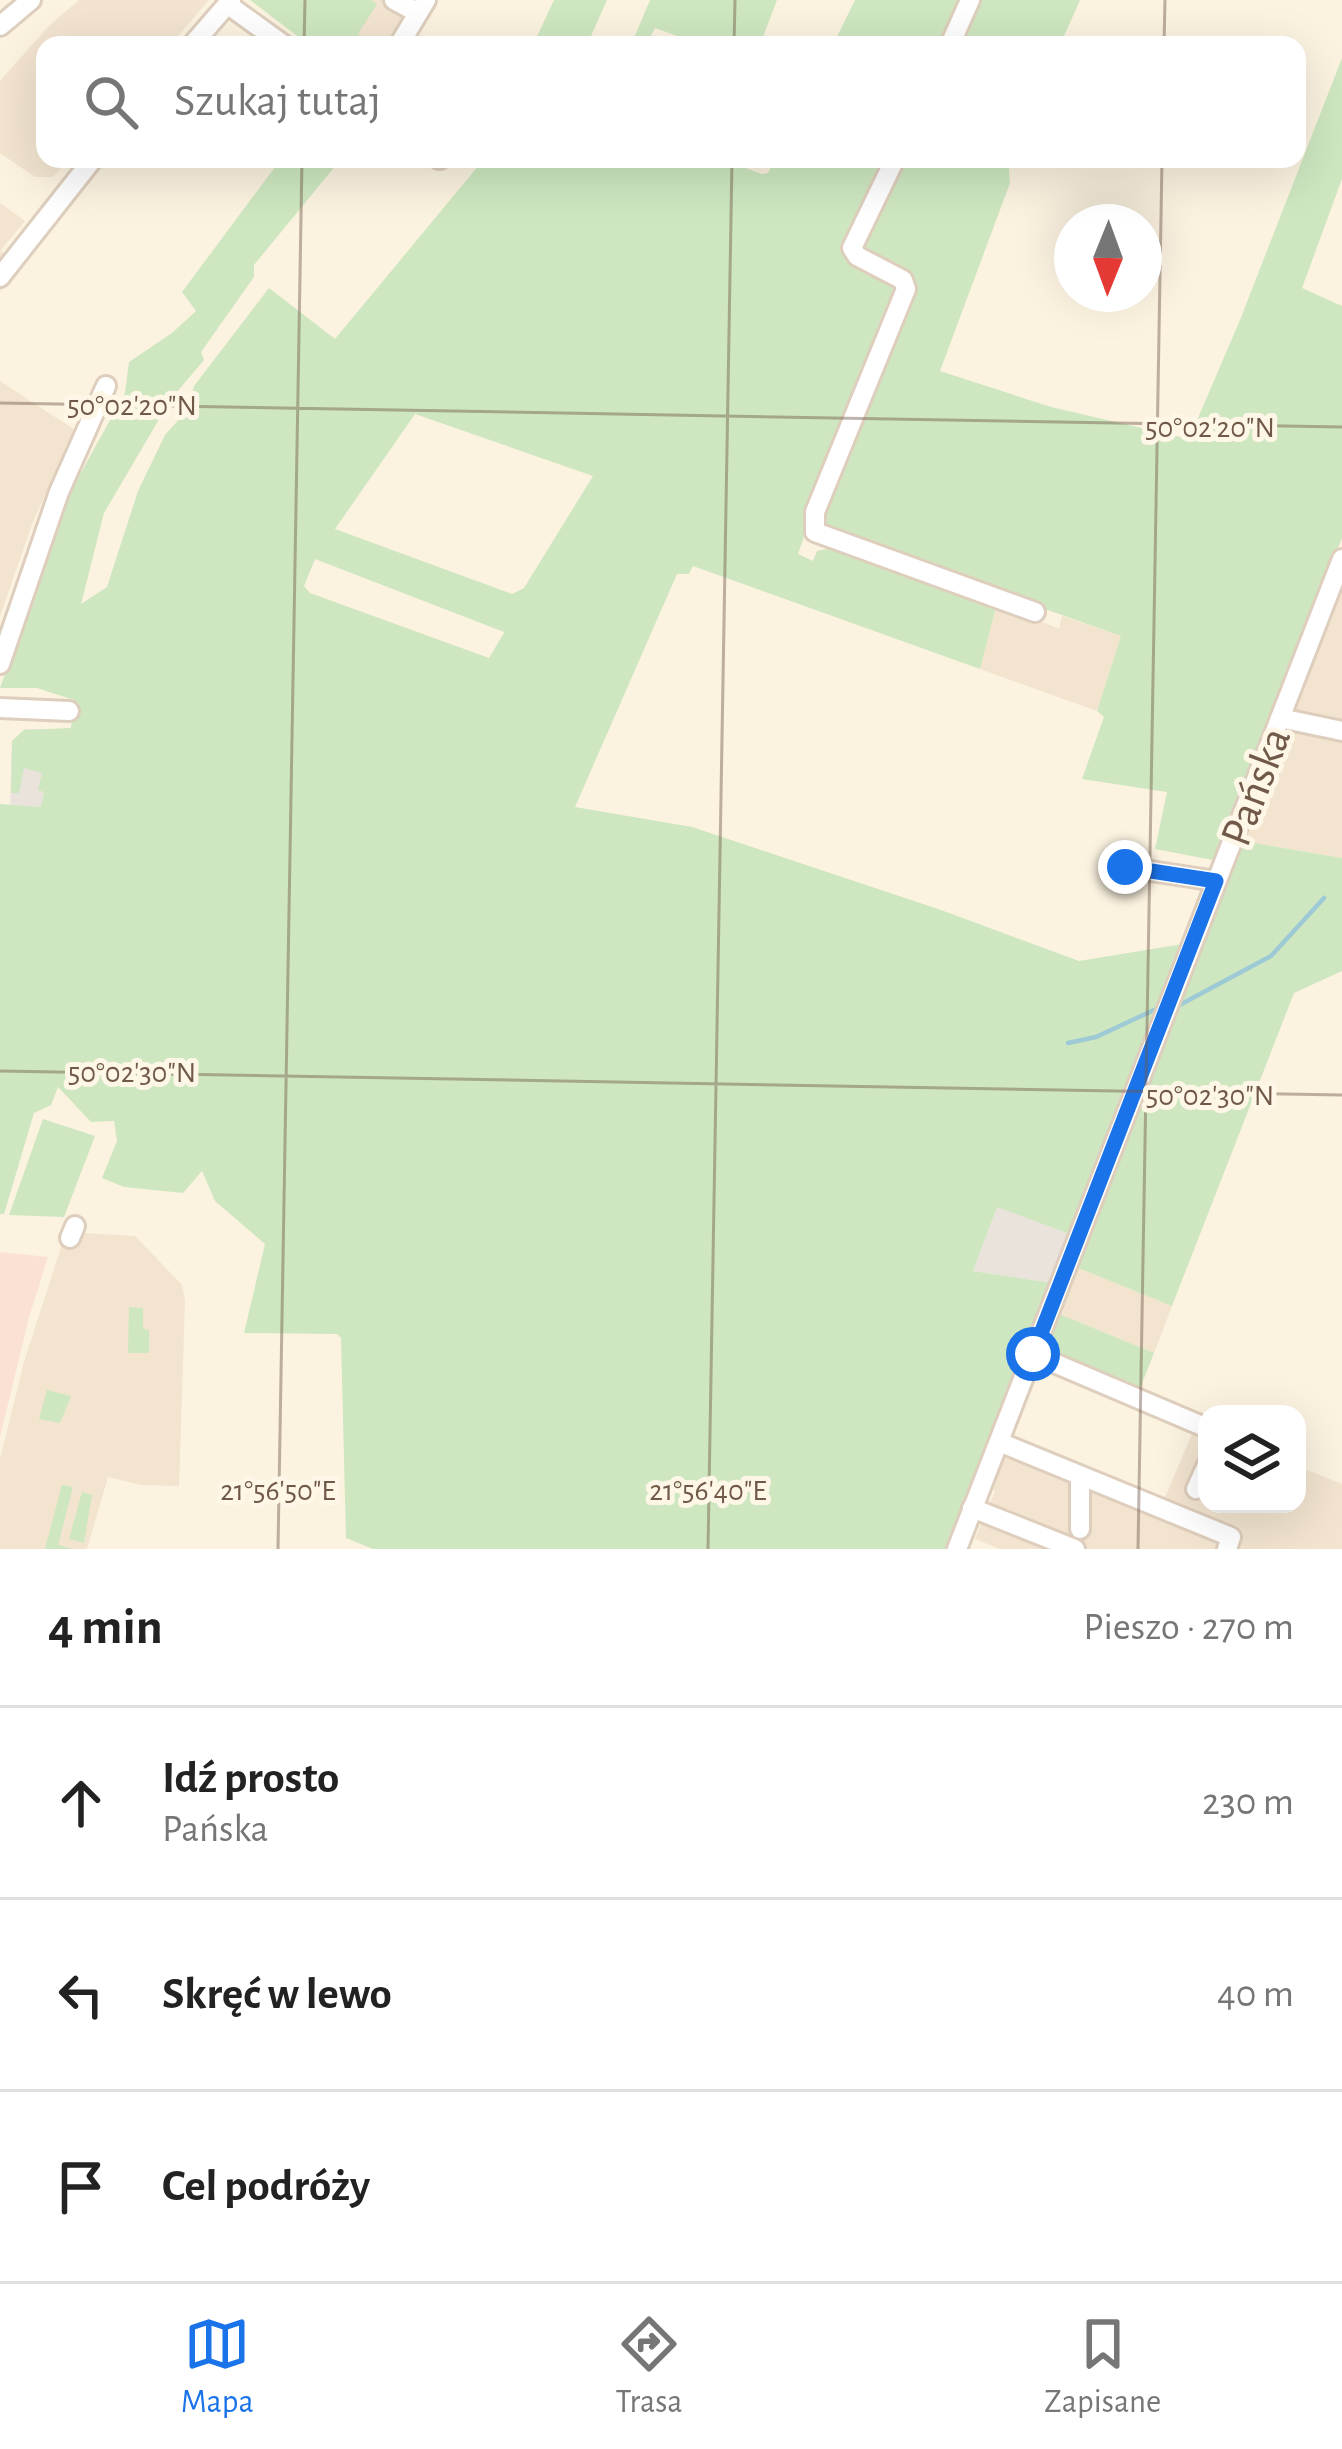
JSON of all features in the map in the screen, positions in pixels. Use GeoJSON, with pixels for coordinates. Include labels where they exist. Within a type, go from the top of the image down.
{"type":"FeatureCollection","features":[{"type":"Feature","properties":{"kind":"street"},"geometry":{"type":"LineString","coordinates":[[0,26],[31,0]]}},
{"type":"Feature","properties":{"kind":"street"},"geometry":{"type":"LineString","coordinates":[[394,0],[422,7],[404,36]]}},
{"type":"Feature","properties":{"kind":"street"},"geometry":{"type":"LineString","coordinates":[[954,36],[970,0]]}},
{"type":"Feature","properties":{"kind":"street"},"geometry":{"type":"LineString","coordinates":[[200,36],[229,2],[272,36]]}},
{"type":"Feature","properties":{"kind":"street"},"geometry":{"type":"LineString","coordinates":[[0,277],[85,168]]}},
{"type":"Feature","properties":{"kind":"street"},"geometry":{"type":"LineString","coordinates":[[891,168],[852,248],[857,256],[902,280],[906,289],[814,512],[815,532],[1035,612]]}},
{"type":"Feature","properties":{"kind":"street"},"geometry":{"type":"LineString","coordinates":[[0,664],[59,492],[106,386]]}},
{"type":"Feature","properties":{"kind":"street","name":"Pańska"},"geometry":{"type":"LineString","coordinates":[[956,1549],[1342,561]]}},
{"type":"Feature","properties":{"kind":"street"},"geometry":{"type":"LineString","coordinates":[[0,708],[69,710]]}},
{"type":"Feature","properties":{"kind":"street"},"geometry":{"type":"LineString","coordinates":[[1280,718],[1342,731]]}},
{"type":"Feature","properties":{"kind":"street"},"geometry":{"type":"LineString","coordinates":[[1125,867],[1216,881]]}},
{"type":"Feature","properties":{"kind":"street"},"geometry":{"type":"LineString","coordinates":[[1033,1354],[1198,1425]]}},
{"type":"Feature","properties":{"kind":"street"},"geometry":{"type":"LineString","coordinates":[[998,1442],[1231,1538],[1227,1549]]}},
{"type":"Feature","properties":{"kind":"street"},"geometry":{"type":"LineString","coordinates":[[972,1508],[1078,1539],[1080,1476]]}},
{"type":"Feature","properties":{"kind":"street"},"geometry":{"type":"LineString","coordinates":[[1196,1489],[1198,1485]]}},
{"type":"Feature","properties":{"kind":"shaded area"},"geometry":{"type":"Polygon","coordinates":[[[79,0],[209,0],[178,36],[40,36],[79,0]]]}},
{"type":"Feature","properties":{"kind":"shaded area"},"geometry":{"type":"Polygon","coordinates":[[[371,0],[435,0],[413,36],[360,36],[377,4],[371,0]]]}},
{"type":"Feature","properties":{"kind":"shaded area"},"geometry":{"type":"Polygon","coordinates":[[[36,41],[36,168],[61,168],[53,177],[35,177],[0,153],[0,81],[36,41]]]}},
{"type":"Feature","properties":{"kind":"shaded area"},"geometry":{"type":"Polygon","coordinates":[[[0,203],[25,221],[0,251],[0,203]]]}},
{"type":"Feature","properties":{"kind":"shaded area"},"geometry":{"type":"Polygon","coordinates":[[[0,251],[20,261],[0,292],[0,251]]]}},
{"type":"Feature","properties":{"kind":"shaded area"},"geometry":{"type":"Polygon","coordinates":[[[0,381],[75,430],[34,519],[0,616],[0,381]]]}},
{"type":"Feature","properties":{"kind":"shaded area"},"geometry":{"type":"Polygon","coordinates":[[[1342,581],[1342,858],[1243,841],[1266,780],[1342,581]]]}},
{"type":"Feature","properties":{"kind":"shaded area"},"geometry":{"type":"Polygon","coordinates":[[[997,603],[1059,629],[1062,616],[1121,636],[1097,711],[980,669],[997,603]]]}},
{"type":"Feature","properties":{"kind":"shaded area"},"geometry":{"type":"Polygon","coordinates":[[[25,729],[62,730],[43,812],[10,811],[12,741],[25,729]]]}},
{"type":"Feature","properties":{"kind":"shaded area"},"geometry":{"type":"Polygon","coordinates":[[[997,1206],[1070,1234],[1052,1283],[973,1271],[997,1206]]]}},
{"type":"Feature","properties":{"kind":"shaded area"},"geometry":{"type":"Polygon","coordinates":[[[66,1232],[135,1236],[182,1285],[179,1486],[141,1485],[108,1477],[87,1549],[0,1549],[0,1459],[24,1362],[66,1232]]]}},
{"type":"Feature","properties":{"kind":"shaded area"},"geometry":{"type":"Polygon","coordinates":[[[0,1252],[48,1257],[0,1437],[0,1252]]]}},
{"type":"Feature","properties":{"kind":"shaded area"},"geometry":{"type":"Polygon","coordinates":[[[1076,1267],[1172,1306],[1154,1353],[1059,1314],[1076,1267]]]}},
{"type":"Feature","properties":{"kind":"shaded area"},"geometry":{"type":"Polygon","coordinates":[[[1194,1429],[1198,1431],[1198,1513],[1306,1513],[1306,1470],[1342,1484],[1342,1549],[1000,1549],[975,1539],[1009,1440],[1163,1502],[1194,1429]]]}},
{"type":"Feature","properties":{"kind":"green space"},"geometry":{"type":"Polygon","coordinates":[[[250,0],[371,0],[377,4],[361,36],[297,36],[250,0]]]}},
{"type":"Feature","properties":{"kind":"green space"},"geometry":{"type":"Polygon","coordinates":[[[554,0],[607,0],[591,36],[537,36],[554,0]]]}},
{"type":"Feature","properties":{"kind":"green space"},"geometry":{"type":"Polygon","coordinates":[[[650,0],[777,0],[763,36],[677,36],[655,28],[651,36],[635,36],[650,0]]]}},
{"type":"Feature","properties":{"kind":"green space"},"geometry":{"type":"Polygon","coordinates":[[[855,0],[961,0],[947,36],[837,36],[855,0]]]}},
{"type":"Feature","properties":{"kind":"green space"},"geometry":{"type":"Polygon","coordinates":[[[977,0],[1080,0],[1064,36],[959,36],[977,0]]]}},
{"type":"Feature","properties":{"kind":"green space"},"geometry":{"type":"Polygon","coordinates":[[[1342,58],[1342,179],[1302,288],[1342,306],[1342,538],[1213,860],[1155,849],[1167,792],[1082,779],[1104,717],[1097,711],[1121,636],[810,519],[798,554],[813,561],[817,551],[836,547],[997,603],[980,669],[693,566],[689,574],[677,574],[575,807],[692,827],[1079,961],[1183,944],[1070,1234],[997,1207],[973,1271],[1052,1283],[953,1549],[373,1549],[346,1538],[341,1338],[337,1334],[244,1333],[265,1244],[215,1201],[202,1171],[183,1193],[124,1187],[102,1178],[117,1141],[114,1121],[91,1122],[58,1087],[51,1105],[34,1113],[4,1214],[0,1214],[0,804],[41,807],[42,773],[24,768],[19,793],[11,793],[12,741],[24,730],[71,728],[74,700],[37,688],[0,688],[69,494],[125,393],[129,362],[196,311],[182,292],[274,168],[334,168],[254,265],[254,277],[201,352],[204,360],[171,399],[104,513],[81,604],[107,587],[138,491],[165,435],[188,409],[194,386],[269,288],[335,339],[477,168],[745,168],[762,174],[770,168],[880,168],[884,170],[861,245],[900,168],[1009,168],[1010,183],[940,371],[1051,407],[1189,439],[1299,168],[1306,168],[1306,150],[1342,58]],[[415,414],[335,529],[512,594],[524,588],[593,476],[415,414]],[[315,559],[304,586],[310,593],[489,658],[504,632],[315,559]]]}},
{"type":"Feature","properties":{"kind":"green space"},"geometry":{"type":"Polygon","coordinates":[[[1243,841],[1342,858],[1342,971],[1294,993],[1172,1306],[1076,1267],[1243,841]]]}},
{"type":"Feature","properties":{"kind":"green space"},"geometry":{"type":"Polygon","coordinates":[[[43,1119],[95,1136],[64,1217],[9,1215],[43,1119]]]}},
{"type":"Feature","properties":{"kind":"green space"},"geometry":{"type":"Polygon","coordinates":[[[129,1307],[143,1308],[149,1353],[128,1353],[129,1307]]]}},
{"type":"Feature","properties":{"kind":"green space"},"geometry":{"type":"Polygon","coordinates":[[[1059,1314],[1154,1353],[1139,1391],[1046,1349],[1059,1314]]]}},
{"type":"Feature","properties":{"kind":"green space"},"geometry":{"type":"Polygon","coordinates":[[[47,1390],[71,1396],[60,1423],[39,1419],[47,1390]]]}},
{"type":"Feature","properties":{"kind":"green space"},"geometry":{"type":"Polygon","coordinates":[[[62,1485],[73,1487],[58,1545],[73,1549],[45,1549],[62,1485]]]}},
{"type":"Feature","properties":{"kind":"green space"},"geometry":{"type":"Polygon","coordinates":[[[82,1492],[92,1495],[84,1543],[69,1539],[82,1492]]]}},
{"type":"Feature","properties":{"kind":"waterway"},"geometry":{"type":"LineString","coordinates":[[1174,1008],[1271,956],[1324,898]]}},
{"type":"Feature","properties":{"kind":"waterway"},"geometry":{"type":"LineString","coordinates":[[1068,1043],[1096,1037],[1154,1010]]}},
{"type":"Feature","properties":{"kind":"route"},"geometry":{"type":"LineString","coordinates":[[1033,1354],[1216,881],[1125,867]]}}]}
